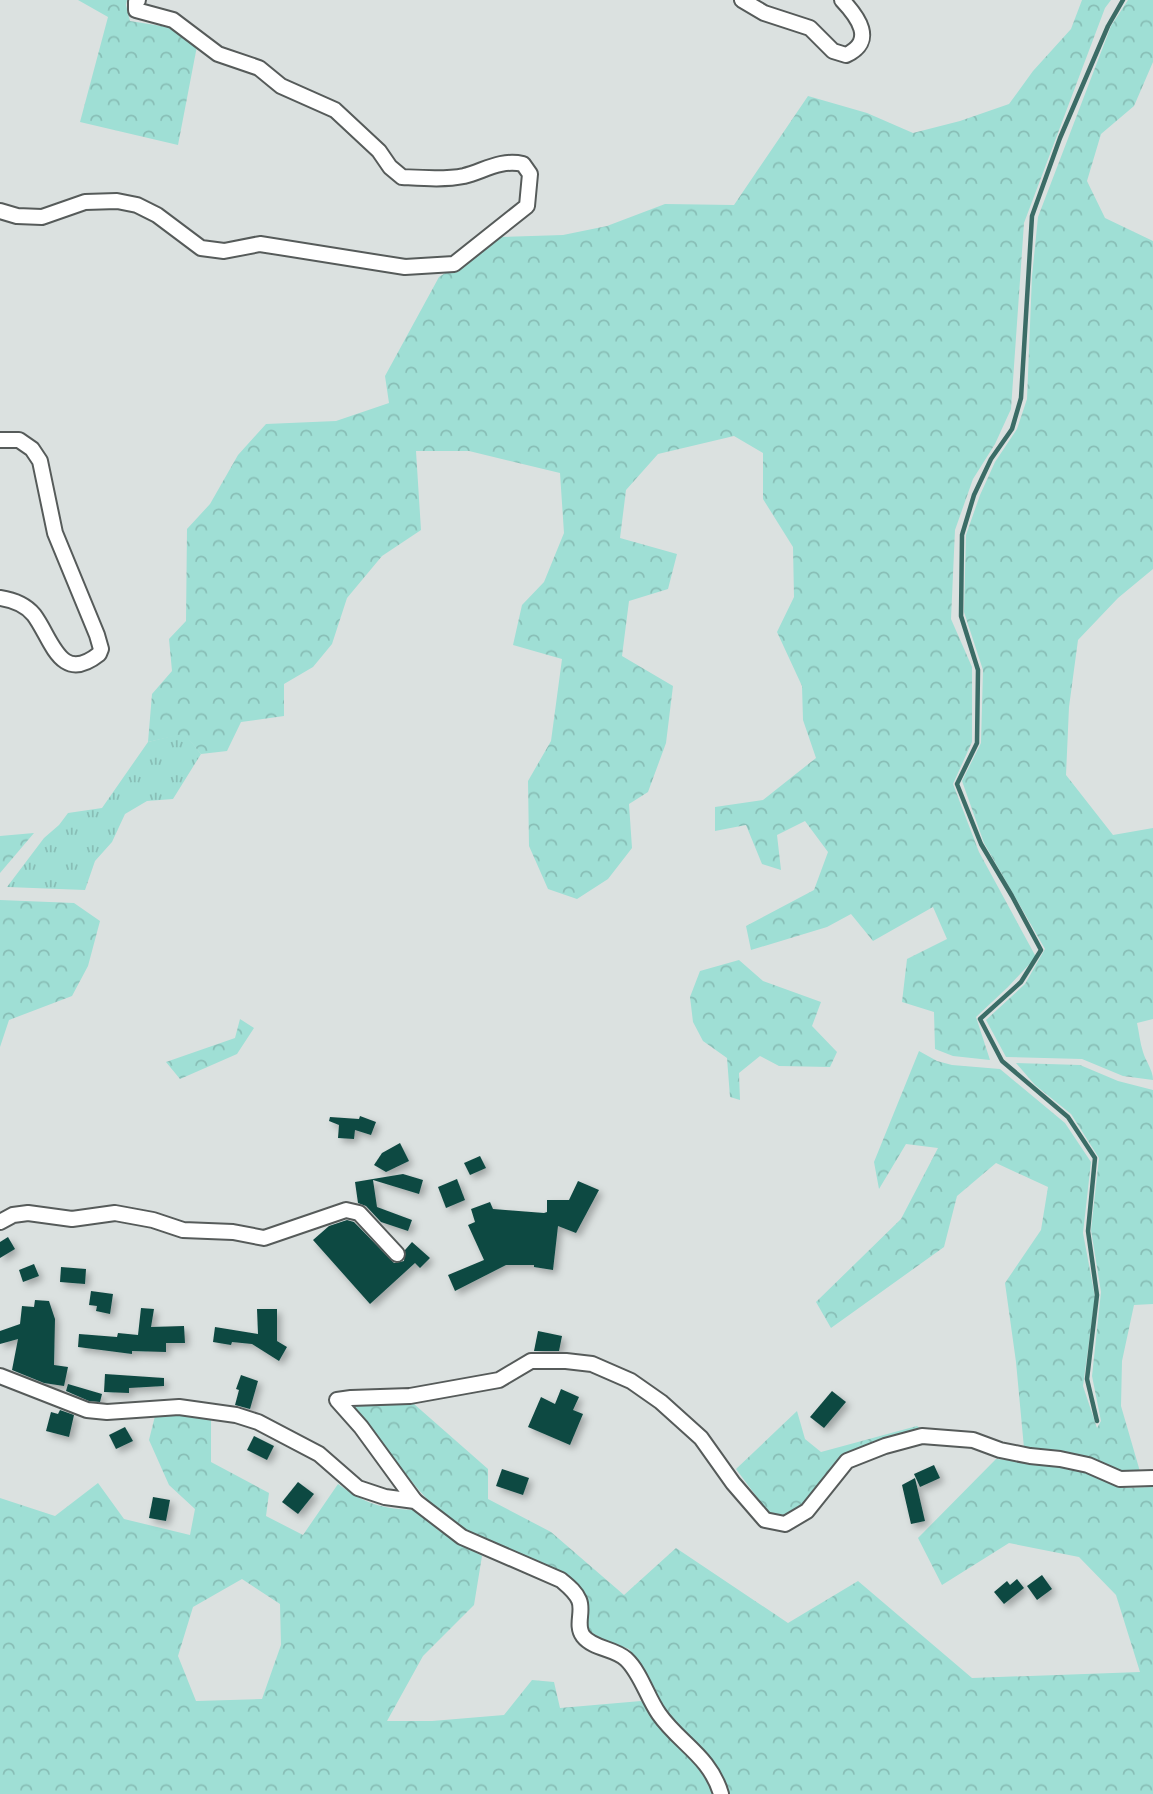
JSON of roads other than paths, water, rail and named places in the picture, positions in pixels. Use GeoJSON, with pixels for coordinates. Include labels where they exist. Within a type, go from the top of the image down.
{"type":"FeatureCollection","features":[{"type":"Feature","properties":{"kind":"street"},"geometry":{"type":"LineString","coordinates":[[0,211],[17,216],[42,217],[85,202],[117,201],[136,205],[157,215],[201,248],[223,251],[260,244],[405,267],[454,264],[527,206],[530,174],[523,164],[512,162],[492,165],[462,176],[402,177],[390,167],[379,151],[335,110],[281,86],[259,68],[218,54],[173,20],[136,10],[138,0]]}},
{"type":"Feature","properties":{"kind":"street"},"geometry":{"type":"LineString","coordinates":[[742,0],[764,13],[810,28],[833,51],[846,55],[854,52],[861,44],[862,30],[853,12],[842,0]]}},
{"type":"Feature","properties":{"kind":"street"},"geometry":{"type":"LineString","coordinates":[[0,440],[19,440],[32,449],[40,461],[55,533],[97,635],[101,649],[99,654],[82,663],[69,664],[51,646],[34,615],[23,605],[0,598]]}},
{"type":"Feature","properties":{"kind":"street"},"geometry":{"type":"LineString","coordinates":[[0,1222],[27,1213],[72,1219],[115,1213],[153,1220],[183,1230],[233,1232],[264,1238],[346,1210],[353,1210],[359,1213],[397,1254]]}},
{"type":"Feature","properties":{"kind":"street"},"geometry":{"type":"LineString","coordinates":[[721,1794],[710,1770],[687,1742],[661,1717],[625,1658],[591,1643],[582,1635],[579,1625],[580,1601],[573,1590],[545,1571],[462,1537],[415,1500],[361,1427],[337,1400],[410,1396],[499,1380],[531,1361],[592,1364],[631,1381],[661,1402],[701,1438],[733,1483],[765,1520],[785,1524],[807,1511],[847,1461],[885,1446],[922,1436],[973,1440],[1000,1450],[1088,1465],[1120,1479],[1153,1478]]}},
{"type":"Feature","properties":{"kind":"street"},"geometry":{"type":"LineString","coordinates":[[0,1376],[87,1410],[107,1412],[179,1407],[236,1415],[278,1431],[319,1454],[358,1489],[385,1497],[415,1500]]}},
{"type":"Feature","properties":{"kind":"waterway"},"geometry":{"type":"LineString","coordinates":[[1097,1421],[1087,1379],[1097,1295],[1088,1231],[1095,1158],[1068,1117],[1002,1061],[980,1019],[1021,982],[1041,950],[981,844],[957,784],[977,743],[978,670],[961,616],[962,535],[974,495],[991,459],[1012,429],[1021,398],[1032,216],[1060,138],[1108,26],[1123,0]]}}]}
